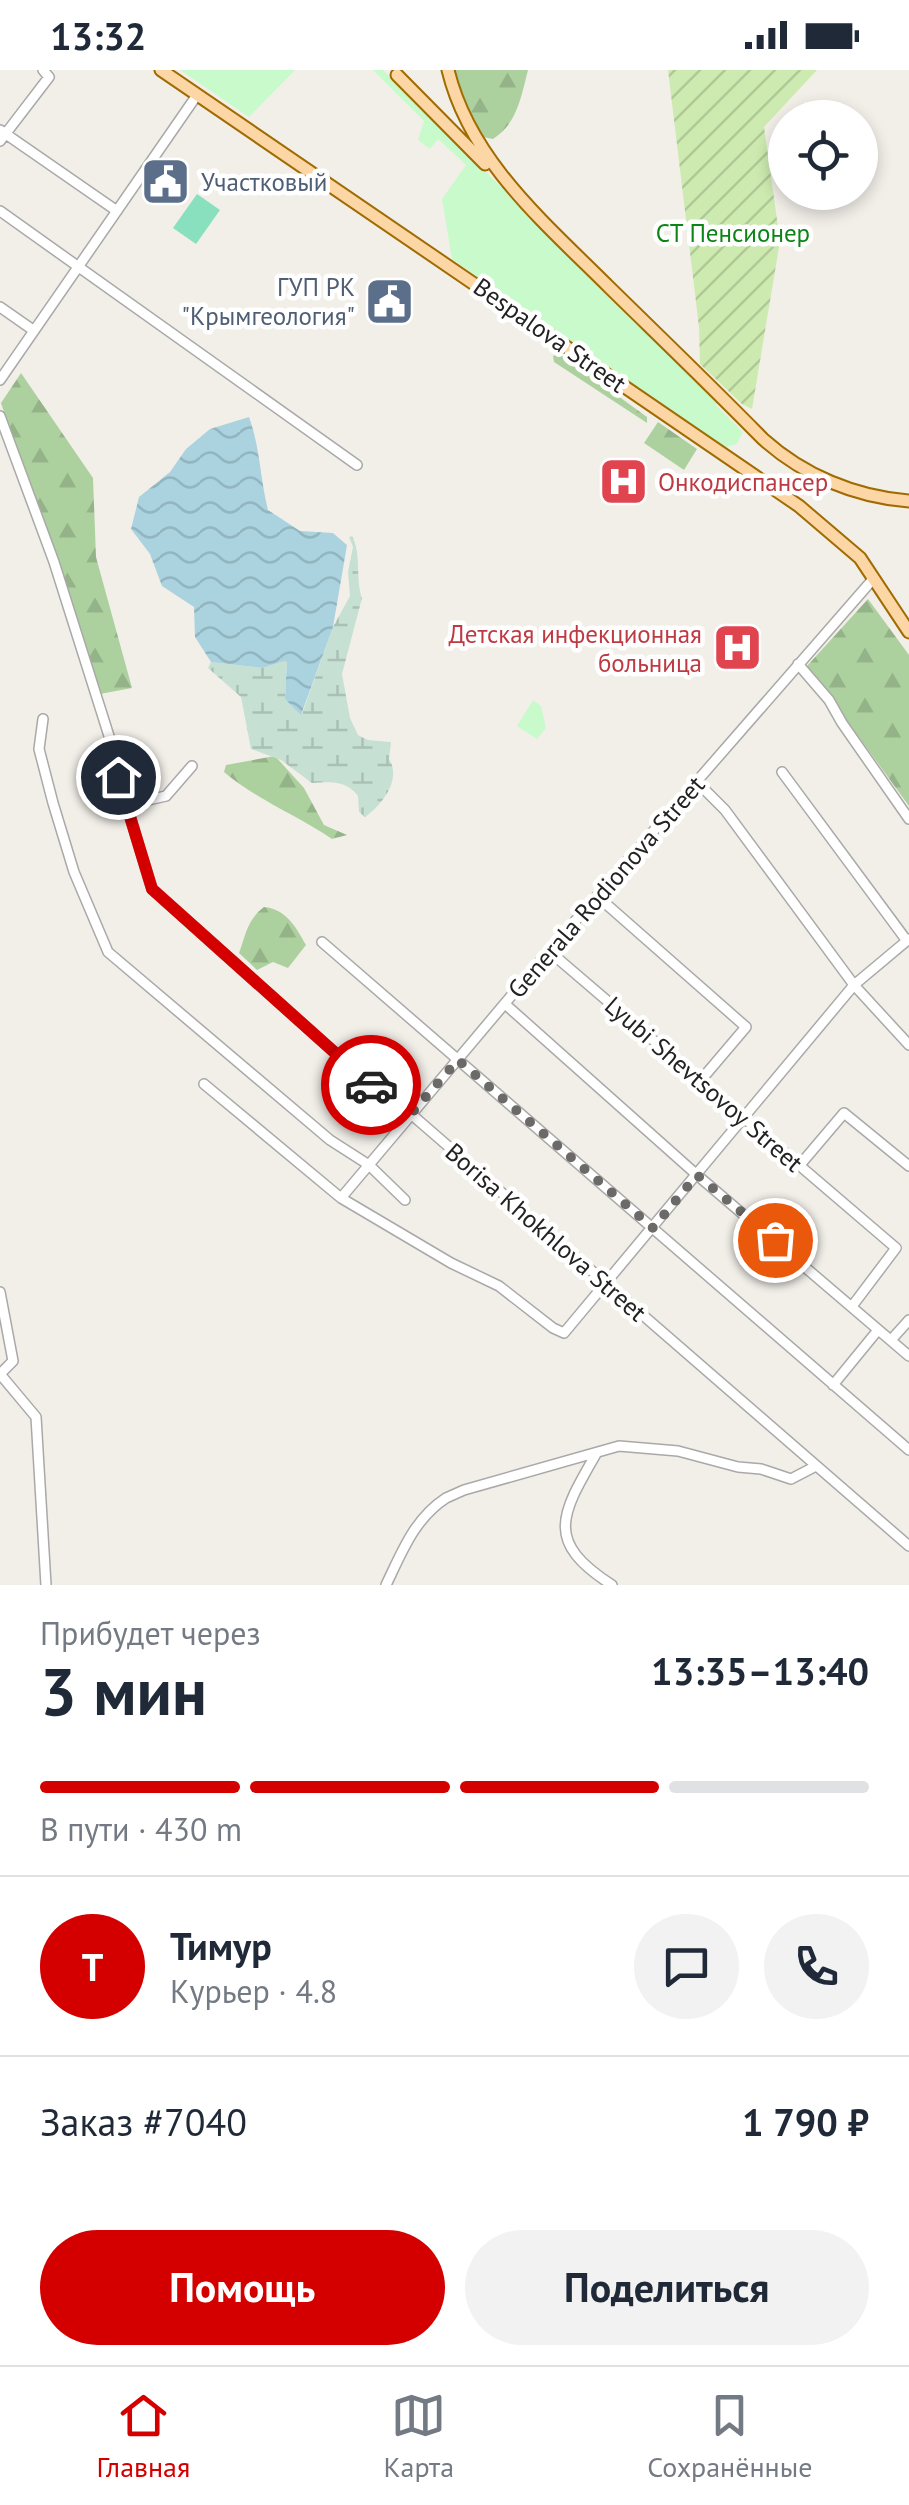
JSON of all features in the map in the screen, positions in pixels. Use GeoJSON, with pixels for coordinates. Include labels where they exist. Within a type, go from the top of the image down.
{"type":"FeatureCollection","features":[{"type":"Feature","properties":{"kind":"main road","name":"Bespalova Street"},"geometry":{"type":"LineString","coordinates":[[161,70],[784,495],[842,540],[874,578],[908,629]]}},
{"type":"Feature","properties":{"kind":"main road"},"geometry":{"type":"LineString","coordinates":[[444,70],[461,138],[494,166],[530,207]]}},
{"type":"Feature","properties":{"kind":"main road"},"geometry":{"type":"LineString","coordinates":[[444,70],[462,116],[494,166]]}},
{"type":"Feature","properties":{"kind":"main road"},"geometry":{"type":"LineString","coordinates":[[394,72],[771,446],[840,486],[878,498],[909,501]]}},
{"type":"Feature","properties":{"kind":"street"},"geometry":{"type":"LineString","coordinates":[[45,71],[49,77],[2,135],[117,211]]}},
{"type":"Feature","properties":{"kind":"street"},"geometry":{"type":"LineString","coordinates":[[0,380],[197,95]]}},
{"type":"Feature","properties":{"kind":"street"},"geometry":{"type":"LineString","coordinates":[[0,212],[357,465]]}},
{"type":"Feature","properties":{"kind":"street"},"geometry":{"type":"LineString","coordinates":[[0,307],[32,330]]}},
{"type":"Feature","properties":{"kind":"street","name":"Borisa Khokhlova Street"},"geometry":{"type":"LineString","coordinates":[[0,416],[54,562],[115,755],[152,889],[381,1094],[411,1114],[909,1546]]}},
{"type":"Feature","properties":{"kind":"street","name":"Generala Rodionova Street"},"geometry":{"type":"LineString","coordinates":[[341,1198],[874,578]]}},
{"type":"Feature","properties":{"kind":"street"},"geometry":{"type":"LineString","coordinates":[[798,664],[830,700],[909,819]]}},
{"type":"Feature","properties":{"kind":"street"},"geometry":{"type":"LineString","coordinates":[[43,719],[39,749],[52,803],[74,872],[108,952],[330,1140],[370,1165],[406,1200]]}},
{"type":"Feature","properties":{"kind":"street"},"geometry":{"type":"LineString","coordinates":[[126,805],[166,796],[192,766]]}},
{"type":"Feature","properties":{"kind":"street"},"geometry":{"type":"LineString","coordinates":[[204,1084],[341,1198],[451,1263],[499,1286],[553,1328],[564,1332],[854,985],[908,940],[782,772]]}},
{"type":"Feature","properties":{"kind":"street"},"geometry":{"type":"LineString","coordinates":[[696,782],[726,810],[854,985],[909,1046]]}},
{"type":"Feature","properties":{"kind":"street"},"geometry":{"type":"LineString","coordinates":[[598,896],[746,1028],[701,1080]]}},
{"type":"Feature","properties":{"kind":"street"},"geometry":{"type":"LineString","coordinates":[[322,942],[909,1450]]}},
{"type":"Feature","properties":{"kind":"street","name":"Lyubi Shevtsovoy Street"},"geometry":{"type":"LineString","coordinates":[[550,952],[896,1248],[853,1305]]}},
{"type":"Feature","properties":{"kind":"street"},"geometry":{"type":"LineString","coordinates":[[506,1004],[697,1175],[909,1356]]}},
{"type":"Feature","properties":{"kind":"street"},"geometry":{"type":"LineString","coordinates":[[799,1166],[844,1114],[909,1166]]}},
{"type":"Feature","properties":{"kind":"street"},"geometry":{"type":"LineString","coordinates":[[0,1292],[13,1361],[0,1373],[36,1417],[46,1585]]}},
{"type":"Feature","properties":{"kind":"street"},"geometry":{"type":"LineString","coordinates":[[891,1340],[909,1320]]}},
{"type":"Feature","properties":{"kind":"street"},"geometry":{"type":"LineString","coordinates":[[833,1385],[878,1330]]}},
{"type":"Feature","properties":{"kind":"street"},"geometry":{"type":"LineString","coordinates":[[386,1585],[427,1510],[446,1498],[611,1447],[662,1449],[791,1479],[816,1466]]}},
{"type":"Feature","properties":{"kind":"street"},"geometry":{"type":"LineString","coordinates":[[596,1454],[566,1516],[564,1531],[576,1558],[612,1585]]}},
{"type":"Feature","properties":{"kind":"green space"},"geometry":{"type":"Polygon","coordinates":[[[180,70],[295,70],[249,117],[180,70]]]}},
{"type":"Feature","properties":{"kind":"green space"},"geometry":{"type":"Polygon","coordinates":[[[373,70],[383,70],[717,401],[716,405],[743,432],[737,444],[723,448],[452,259],[442,199],[466,165],[438,139],[430,149],[418,140],[424,121],[373,70]]]}},
{"type":"Feature","properties":{"kind":"green space"},"geometry":{"type":"Polygon","coordinates":[[[455,70],[528,70],[513,118],[493,139],[483,137],[460,90],[455,70]]]}},
{"type":"Feature","properties":{"kind":"green space","name":"СТ Пенсионер"},"geometry":{"type":"Polygon","coordinates":[[[668,70],[817,70],[789,100],[768,100],[768,123],[764,127],[768,210],[776,210],[780,241],[752,409],[700,364],[699,327],[668,70]]]}},
{"type":"Feature","properties":{"kind":"green space"},"geometry":{"type":"Polygon","coordinates":[[[197,194],[220,210],[196,244],[173,228],[197,194]]]}},
{"type":"Feature","properties":{"kind":"green space"},"geometry":{"type":"Polygon","coordinates":[[[559,353],[647,417],[647,423],[554,362],[553,356],[559,353]]]}},
{"type":"Feature","properties":{"kind":"green space"},"geometry":{"type":"Polygon","coordinates":[[[21,373],[93,478],[96,557],[132,688],[100,694],[1,403],[21,373]]]}},
{"type":"Feature","properties":{"kind":"green space"},"geometry":{"type":"Polygon","coordinates":[[[658,422],[697,449],[684,470],[644,443],[658,422]]]}},
{"type":"Feature","properties":{"kind":"green space"},"geometry":{"type":"Polygon","coordinates":[[[352,536],[362,598],[342,674],[350,718],[358,735],[391,742],[389,759],[393,775],[383,799],[365,817],[359,812],[358,796],[348,787],[312,783],[281,760],[251,749],[241,697],[208,668],[211,662],[263,668],[287,660],[285,699],[302,714],[333,627],[350,596],[352,536]]]}},
{"type":"Feature","properties":{"kind":"green space"},"geometry":{"type":"Polygon","coordinates":[[[868,599],[909,655],[909,806],[807,666],[868,599]]]}},
{"type":"Feature","properties":{"kind":"green space"},"geometry":{"type":"Polygon","coordinates":[[[533,700],[541,706],[546,728],[537,739],[517,726],[533,700]]]}},
{"type":"Feature","properties":{"kind":"green space"},"geometry":{"type":"Polygon","coordinates":[[[275,756],[304,788],[324,825],[347,835],[332,839],[224,772],[226,765],[275,756]]]}},
{"type":"Feature","properties":{"kind":"green space"},"geometry":{"type":"Polygon","coordinates":[[[264,907],[284,915],[306,945],[288,968],[273,962],[257,970],[239,953],[250,922],[264,907]]]}},
{"type":"Feature","properties":{"kind":"water"},"geometry":{"type":"Polygon","coordinates":[[[249,417],[268,510],[300,531],[333,533],[347,545],[333,627],[301,715],[285,699],[287,660],[263,668],[211,662],[195,637],[194,607],[162,586],[150,554],[131,529],[139,497],[170,472],[186,449],[210,429],[249,417]]]}},
{"type":"Feature","properties":{"kind":"way so far"},"geometry":{"type":"LineString","coordinates":[[371,1085],[411,1114],[458,1060],[653,1228],[697,1175],[775,1240]]}},
{"type":"Feature","properties":{"kind":"place","name":"Участковый"},"geometry":{"type":"Point","coordinates":[166,182]}},
{"type":"Feature","properties":{"kind":"place","name":"ГУП РК \"Крымгеология\""},"geometry":{"type":"Point","coordinates":[390,301]}},
{"type":"Feature","properties":{"kind":"place","name":"Онкодиспансер"},"geometry":{"type":"Point","coordinates":[623,482]}},
{"type":"Feature","properties":{"kind":"place","name":"Детская инфекционная больница"},"geometry":{"type":"Point","coordinates":[737,648]}},
{"type":"Feature","properties":{"kind":"route"},"geometry":{"type":"LineString","coordinates":[[118,777],[152,889],[371,1085]]}}]}
